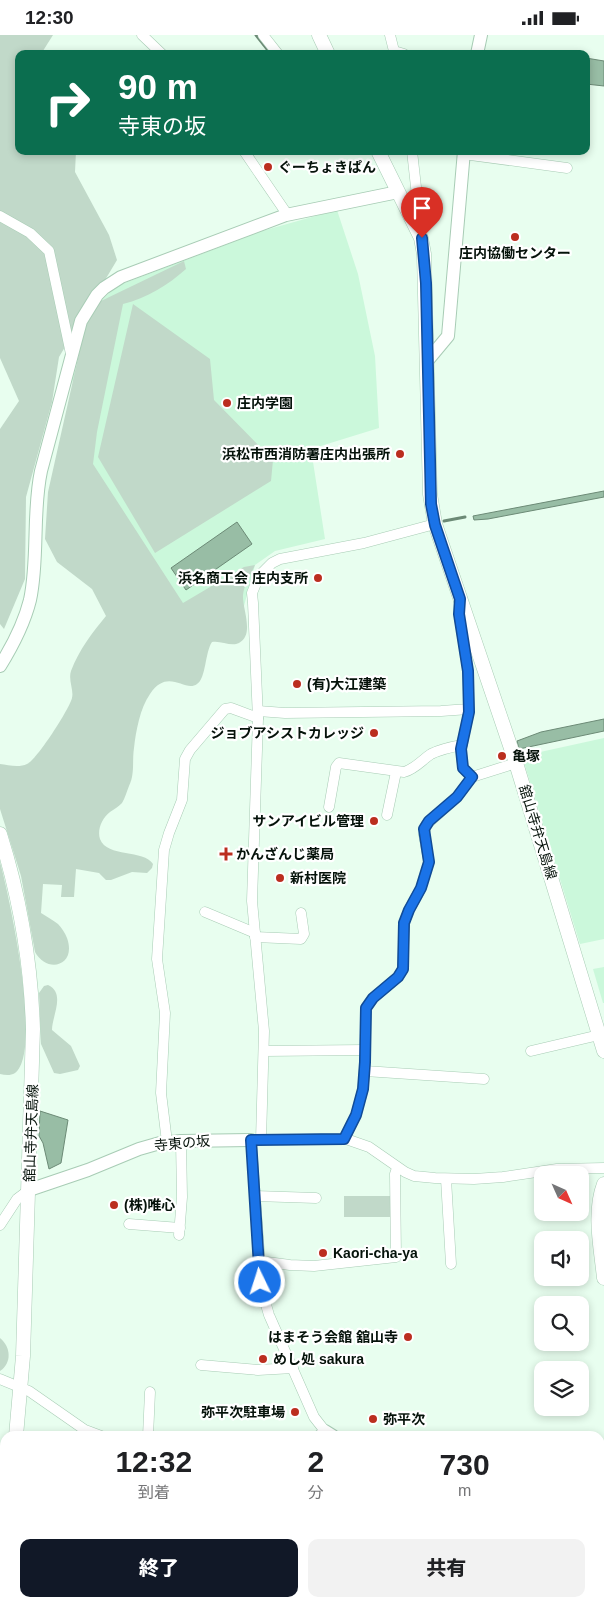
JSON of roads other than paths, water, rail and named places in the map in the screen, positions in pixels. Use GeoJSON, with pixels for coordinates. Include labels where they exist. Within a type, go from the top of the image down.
{"type":"FeatureCollection","features":[{"type":"Feature","properties":{"kind":"main road"},"geometry":{"type":"LineString","coordinates":[[319,35],[326,50]]}},
{"type":"Feature","properties":{"kind":"main road","name":"舘山寺弁天島線"},"geometry":{"type":"LineString","coordinates":[[380,155],[422,238],[426,269],[430,494],[435,525],[460,599],[472,652],[516,763],[604,1051]]}},
{"type":"Feature","properties":{"kind":"main road","name":"舘山寺弁天島線"},"geometry":{"type":"LineString","coordinates":[[0,834],[18,903],[30,979],[33,1055],[29,1190],[16,1431]]}},
{"type":"Feature","properties":{"kind":"main road"},"geometry":{"type":"LineString","coordinates":[[604,1184],[599,1213],[604,1278]]}},
{"type":"Feature","properties":{"kind":"street"},"geometry":{"type":"LineString","coordinates":[[142,35],[158,50]]}},
{"type":"Feature","properties":{"kind":"street"},"geometry":{"type":"LineString","coordinates":[[263,35],[275,50]]}},
{"type":"Feature","properties":{"kind":"street"},"geometry":{"type":"LineString","coordinates":[[390,35],[396,50]]}},
{"type":"Feature","properties":{"kind":"street"},"geometry":{"type":"LineString","coordinates":[[479,50],[481,35]]}},
{"type":"Feature","properties":{"kind":"street"},"geometry":{"type":"LineString","coordinates":[[247,155],[287,214]]}},
{"type":"Feature","properties":{"kind":"street"},"geometry":{"type":"LineString","coordinates":[[412,155],[422,238]]}},
{"type":"Feature","properties":{"kind":"street"},"geometry":{"type":"LineString","coordinates":[[428,360],[448,336],[464,155]]}},
{"type":"Feature","properties":{"kind":"street"},"geometry":{"type":"LineString","coordinates":[[483,155],[567,168]]}},
{"type":"Feature","properties":{"kind":"street"},"geometry":{"type":"LineString","coordinates":[[0,666],[17,636],[30,600],[33,581],[38,483],[81,321],[97,295],[121,277],[287,214],[398,192]]}},
{"type":"Feature","properties":{"kind":"street"},"geometry":{"type":"LineString","coordinates":[[0,216],[30,233],[49,251],[71,355]]}},
{"type":"Feature","properties":{"kind":"street"},"geometry":{"type":"LineString","coordinates":[[323,1431],[314,1417],[266,1307],[260,1282],[255,1196],[256,1140],[264,1051],[264,1024],[252,901],[258,714],[252,593],[264,569],[280,559],[364,543],[435,525]]}},
{"type":"Feature","properties":{"kind":"street"},"geometry":{"type":"LineString","coordinates":[[472,652],[468,671],[469,709],[461,749],[463,768],[472,777]]}},
{"type":"Feature","properties":{"kind":"street"},"geometry":{"type":"LineString","coordinates":[[167,1142],[161,1093],[165,1013],[157,959],[164,850],[168,833],[182,800],[184,765],[187,755],[226,709],[231,708],[258,714],[469,709]]}},
{"type":"Feature","properties":{"kind":"street"},"geometry":{"type":"LineString","coordinates":[[329,807],[338,763],[396,772],[409,771],[430,755],[446,748],[462,745]]}},
{"type":"Feature","properties":{"kind":"street"},"geometry":{"type":"LineString","coordinates":[[344,1139],[360,1102],[365,1071],[366,1008],[373,998],[398,977],[403,969],[404,923],[421,888],[429,862],[424,835],[426,825],[457,797],[472,777],[516,763]]}},
{"type":"Feature","properties":{"kind":"street"},"geometry":{"type":"LineString","coordinates":[[387,815],[396,772]]}},
{"type":"Feature","properties":{"kind":"street"},"geometry":{"type":"LineString","coordinates":[[205,912],[255,935],[301,939],[304,934],[301,913]]}},
{"type":"Feature","properties":{"kind":"street"},"geometry":{"type":"LineString","coordinates":[[531,1051],[599,1035]]}},
{"type":"Feature","properties":{"kind":"street"},"geometry":{"type":"LineString","coordinates":[[264,1051],[365,1050]]}},
{"type":"Feature","properties":{"kind":"street"},"geometry":{"type":"LineString","coordinates":[[365,1071],[484,1079]]}},
{"type":"Feature","properties":{"kind":"street","name":"寺東の坂"},"geometry":{"type":"LineString","coordinates":[[29,1190],[88,1170],[149,1146],[181,1141],[344,1139],[369,1147],[397,1168],[414,1175],[446,1179],[503,1177],[557,1169],[604,1168]]}},
{"type":"Feature","properties":{"kind":"street"},"geometry":{"type":"LineString","coordinates":[[129,1224],[180,1231],[182,1197],[181,1141]]}},
{"type":"Feature","properties":{"kind":"street"},"geometry":{"type":"LineString","coordinates":[[259,1261],[314,1266],[396,1257],[394,1213],[395,1174],[397,1168]]}},
{"type":"Feature","properties":{"kind":"street"},"geometry":{"type":"LineString","coordinates":[[446,1179],[451,1265]]}},
{"type":"Feature","properties":{"kind":"street"},"geometry":{"type":"LineString","coordinates":[[0,1225],[17,1199],[29,1190]]}},
{"type":"Feature","properties":{"kind":"street"},"geometry":{"type":"LineString","coordinates":[[255,1196],[316,1198]]}},
{"type":"Feature","properties":{"kind":"street"},"geometry":{"type":"LineString","coordinates":[[201,1365],[258,1370],[293,1368]]}},
{"type":"Feature","properties":{"kind":"street"},"geometry":{"type":"LineString","coordinates":[[0,1379],[29,1391],[87,1431]]}},
{"type":"Feature","properties":{"kind":"street"},"geometry":{"type":"LineString","coordinates":[[148,1431],[150,1392]]}},
{"type":"Feature","properties":{"kind":"waterway"},"geometry":{"type":"LineString","coordinates":[[256,35],[268,50]]}},
{"type":"Feature","properties":{"kind":"waterway"},"geometry":{"type":"LineString","coordinates":[[444,521],[465,517]]}},
{"type":"Feature","properties":{"kind":"place","name":"ぐーちょきぱん"},"geometry":{"type":"Point","coordinates":[268,167]}},
{"type":"Feature","properties":{"kind":"place","name":"庄内協働センター"},"geometry":{"type":"Point","coordinates":[515,237]}},
{"type":"Feature","properties":{"kind":"place","name":"庄内学園"},"geometry":{"type":"Point","coordinates":[227,403]}},
{"type":"Feature","properties":{"kind":"place","name":"浜松市西消防署庄内出張所"},"geometry":{"type":"Point","coordinates":[400,454]}},
{"type":"Feature","properties":{"kind":"place","name":"浜名商工会 庄内支所"},"geometry":{"type":"Point","coordinates":[318,578]}},
{"type":"Feature","properties":{"kind":"place","name":"(有)大江建築"},"geometry":{"type":"Point","coordinates":[297,684]}},
{"type":"Feature","properties":{"kind":"place","name":"ジョブアシストカレッジ"},"geometry":{"type":"Point","coordinates":[374,733]}},
{"type":"Feature","properties":{"kind":"place","name":"亀塚"},"geometry":{"type":"Point","coordinates":[502,756]}},
{"type":"Feature","properties":{"kind":"place","name":"サンアイビル管理"},"geometry":{"type":"Point","coordinates":[374,821]}},
{"type":"Feature","properties":{"kind":"place","name":"かんざんじ薬局"},"geometry":{"type":"Point","coordinates":[226,854]}},
{"type":"Feature","properties":{"kind":"place","name":"新村医院"},"geometry":{"type":"Point","coordinates":[280,878]}},
{"type":"Feature","properties":{"kind":"place","name":"(株)唯心"},"geometry":{"type":"Point","coordinates":[114,1205]}},
{"type":"Feature","properties":{"kind":"place","name":"Kaori-cha-ya"},"geometry":{"type":"Point","coordinates":[323,1253]}},
{"type":"Feature","properties":{"kind":"place","name":"はまそう会館 舘山寺"},"geometry":{"type":"Point","coordinates":[408,1337]}},
{"type":"Feature","properties":{"kind":"place","name":"めし処 sakura"},"geometry":{"type":"Point","coordinates":[263,1359]}},
{"type":"Feature","properties":{"kind":"place","name":"弥平次駐車場"},"geometry":{"type":"Point","coordinates":[295,1412]}},
{"type":"Feature","properties":{"kind":"place","name":"弥平次"},"geometry":{"type":"Point","coordinates":[373,1419]}}]}
